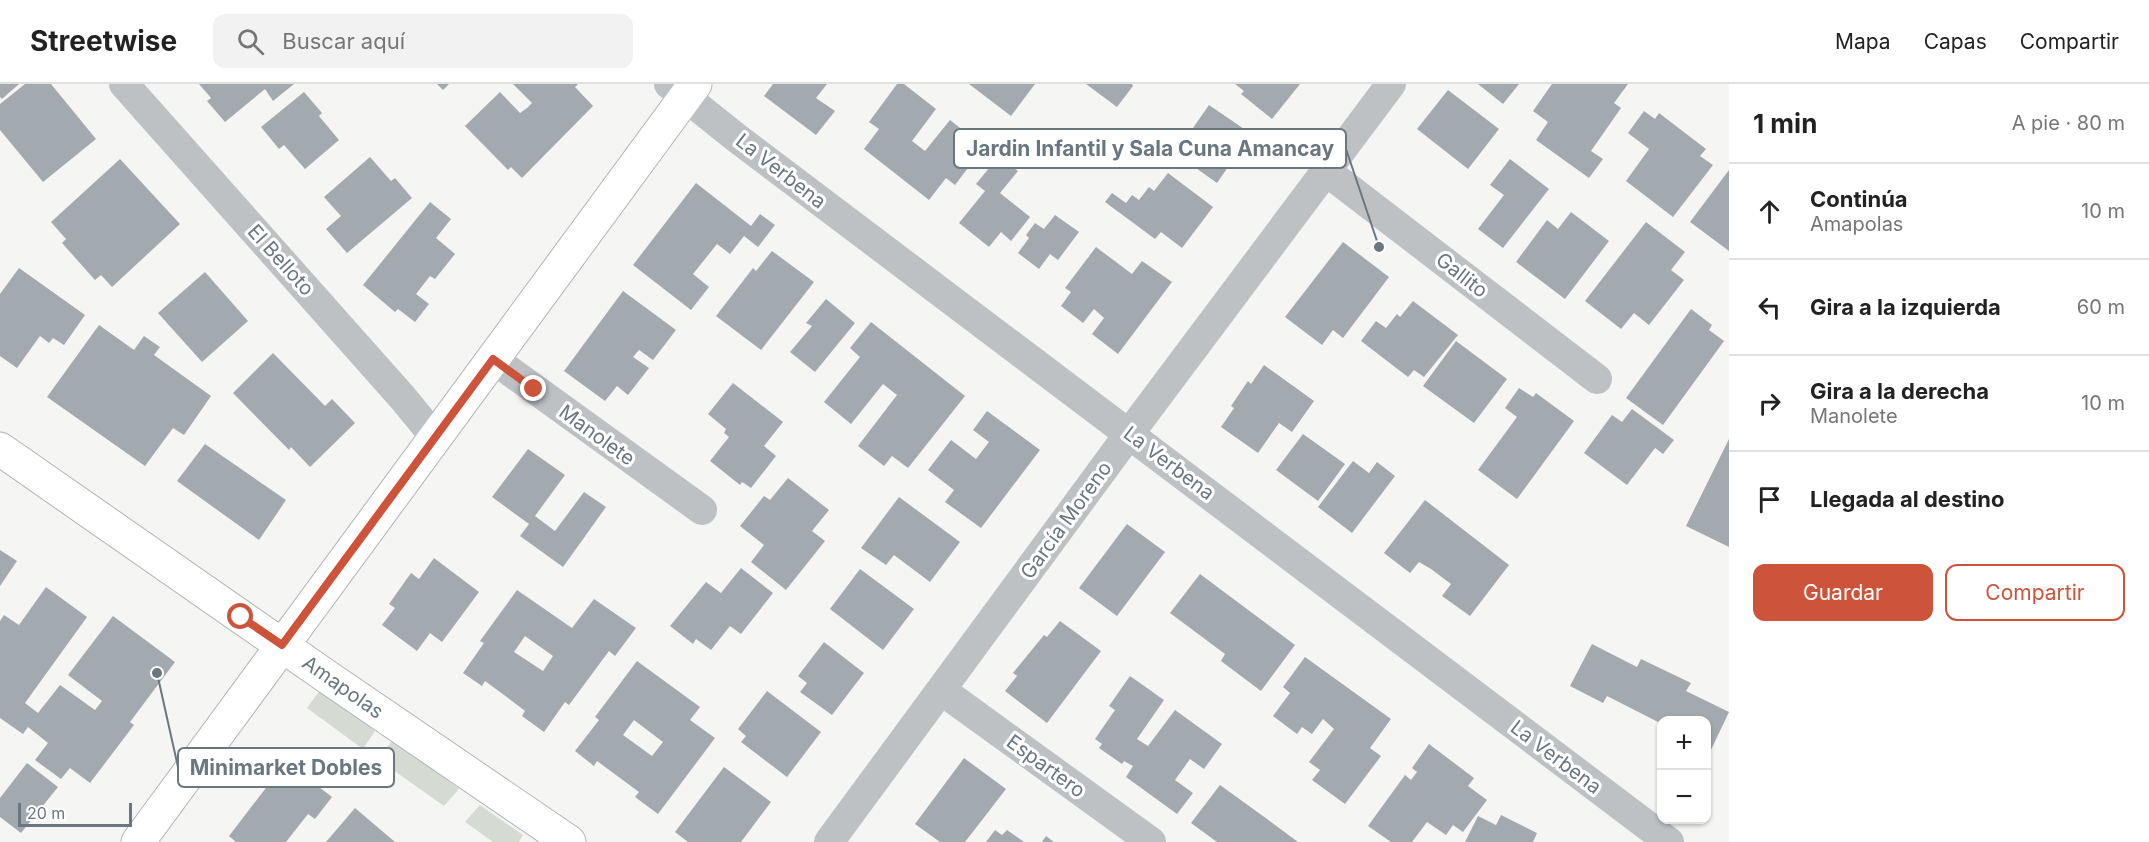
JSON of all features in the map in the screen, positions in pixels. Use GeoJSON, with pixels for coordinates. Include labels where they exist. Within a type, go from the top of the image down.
{"type":"FeatureCollection","features":[{"type":"Feature","properties":{"kind":"main road"},"geometry":{"type":"LineString","coordinates":[[138,842],[493,359],[683,88]]}},
{"type":"Feature","properties":{"kind":"main road","name":"Amapolas"},"geometry":{"type":"LineString","coordinates":[[0,449],[569,842]]}},
{"type":"Feature","properties":{"kind":"street","name":"El Belloto"},"geometry":{"type":"LineString","coordinates":[[124,84],[435,437]]}},
{"type":"Feature","properties":{"kind":"street","name":"García Moreno"},"geometry":{"type":"LineString","coordinates":[[830,842],[1129,434],[1391,84]]}},
{"type":"Feature","properties":{"kind":"street","name":"La Verbena"},"geometry":{"type":"LineString","coordinates":[[683,88],[1129,434],[1669,842]]}},
{"type":"Feature","properties":{"kind":"street","name":"Gallito"},"geometry":{"type":"LineString","coordinates":[[1326,171],[1596,379]]}},
{"type":"Feature","properties":{"kind":"street","name":"Manolete"},"geometry":{"type":"LineString","coordinates":[[493,359],[702,510]]}},
{"type":"Feature","properties":{"kind":"street","name":"Espartero"},"geometry":{"type":"LineString","coordinates":[[941,690],[1151,842]]}},
{"type":"Feature","properties":{"kind":"shaded area"},"geometry":{"type":"Polygon","coordinates":[[[321,689],[375,731],[363,749],[307,708],[321,689]]]}},
{"type":"Feature","properties":{"kind":"shaded area"},"geometry":{"type":"Polygon","coordinates":[[[393,739],[459,789],[444,806],[379,760],[393,739]]]}},
{"type":"Feature","properties":{"kind":"shaded area"},"geometry":{"type":"Polygon","coordinates":[[[480,805],[523,835],[519,842],[493,842],[465,822],[480,805]]]}},
{"type":"Feature","properties":{"kind":"building"},"geometry":{"type":"Polygon","coordinates":[[[0,84],[19,84],[2,99],[0,84]]]}},
{"type":"Feature","properties":{"kind":"building"},"geometry":{"type":"Polygon","coordinates":[[[25,84],[51,84],[96,139],[43,182],[0,130],[0,104],[25,84]]]}},
{"type":"Feature","properties":{"kind":"building"},"geometry":{"type":"Polygon","coordinates":[[[199,84],[294,84],[273,101],[265,89],[225,122],[207,101],[211,98],[199,84]]]}},
{"type":"Feature","properties":{"kind":"building"},"geometry":{"type":"Polygon","coordinates":[[[437,84],[449,84],[443,90],[437,84]]]}},
{"type":"Feature","properties":{"kind":"building"},"geometry":{"type":"Polygon","coordinates":[[[513,84],[578,84],[575,87],[593,106],[522,178],[511,167],[508,170],[465,126],[500,92],[520,113],[527,108],[532,103],[513,84]]]}},
{"type":"Feature","properties":{"kind":"building"},"geometry":{"type":"Polygon","coordinates":[[[773,84],[827,84],[816,98],[835,111],[816,135],[764,96],[773,84]]]}},
{"type":"Feature","properties":{"kind":"building"},"geometry":{"type":"Polygon","coordinates":[[[897,84],[904,84],[936,109],[912,141],[925,151],[950,120],[984,147],[955,185],[946,178],[929,200],[864,149],[879,129],[869,122],[897,84]]]}},
{"type":"Feature","properties":{"kind":"building"},"geometry":{"type":"Polygon","coordinates":[[[969,84],[1035,84],[1011,116],[969,84]]]}},
{"type":"Feature","properties":{"kind":"building"},"geometry":{"type":"Polygon","coordinates":[[[1086,84],[1132,84],[1133,86],[1117,107],[1086,84]]]}},
{"type":"Feature","properties":{"kind":"building"},"geometry":{"type":"Polygon","coordinates":[[[1235,84],[1300,84],[1272,119],[1241,94],[1244,91],[1235,84]]]}},
{"type":"Feature","properties":{"kind":"building"},"geometry":{"type":"Polygon","coordinates":[[[1478,84],[1519,84],[1503,104],[1478,84]]]}},
{"type":"Feature","properties":{"kind":"building"},"geometry":{"type":"Polygon","coordinates":[[[1552,84],[1628,84],[1614,103],[1621,108],[1591,151],[1603,159],[1589,178],[1536,140],[1548,122],[1533,111],[1552,84]]]}},
{"type":"Feature","properties":{"kind":"building"},"geometry":{"type":"Polygon","coordinates":[[[1448,90],[1499,129],[1468,169],[1417,129],[1448,90]]]}},
{"type":"Feature","properties":{"kind":"building"},"geometry":{"type":"Polygon","coordinates":[[[304,92],[322,113],[319,116],[339,140],[305,169],[284,145],[279,149],[261,127],[304,92]]]}},
{"type":"Feature","properties":{"kind":"building"},"geometry":{"type":"Polygon","coordinates":[[[1209,105],[1250,133],[1237,151],[1242,154],[1231,169],[1228,167],[1217,183],[1193,166],[1197,160],[1179,148],[1209,105]]]}},
{"type":"Feature","properties":{"kind":"building"},"geometry":{"type":"Polygon","coordinates":[[[1644,111],[1655,119],[1659,113],[1706,149],[1700,156],[1713,165],[1673,217],[1626,181],[1649,149],[1628,133],[1644,111]]]}},
{"type":"Feature","properties":{"kind":"building"},"geometry":{"type":"Polygon","coordinates":[[[999,156],[1018,171],[1000,193],[1030,217],[1011,241],[1001,232],[989,247],[959,223],[985,191],[976,184],[999,156]]]}},
{"type":"Feature","properties":{"kind":"building"},"geometry":{"type":"Polygon","coordinates":[[[370,157],[391,181],[395,178],[412,198],[347,253],[326,229],[341,216],[324,197],[370,157]]]}},
{"type":"Feature","properties":{"kind":"building"},"geometry":{"type":"Polygon","coordinates":[[[120,159],[180,224],[112,287],[101,275],[95,280],[62,243],[66,239],[51,222],[120,159]]]}},
{"type":"Feature","properties":{"kind":"building"},"geometry":{"type":"Polygon","coordinates":[[[1510,159],[1549,189],[1503,248],[1478,229],[1504,195],[1490,185],[1510,159]]]}},
{"type":"Feature","properties":{"kind":"building"},"geometry":{"type":"Polygon","coordinates":[[[1729,170],[1729,251],[1690,222],[1729,170]]]}},
{"type":"Feature","properties":{"kind":"building"},"geometry":{"type":"Polygon","coordinates":[[[1168,173],[1213,207],[1182,248],[1161,232],[1155,239],[1105,202],[1112,193],[1126,203],[1132,195],[1139,200],[1149,187],[1154,191],[1168,173]]]}},
{"type":"Feature","properties":{"kind":"building"},"geometry":{"type":"Polygon","coordinates":[[[696,183],[751,226],[760,214],[775,225],[758,247],[744,236],[730,254],[717,244],[693,274],[709,287],[691,310],[633,265],[696,183]]]}},
{"type":"Feature","properties":{"kind":"building"},"geometry":{"type":"Polygon","coordinates":[[[430,202],[451,219],[436,238],[455,254],[435,279],[430,276],[416,294],[429,304],[415,322],[398,309],[395,312],[363,285],[430,202]]]}},
{"type":"Feature","properties":{"kind":"building"},"geometry":{"type":"Polygon","coordinates":[[[1571,212],[1609,241],[1565,299],[1516,262],[1547,220],[1558,229],[1571,212]]]}},
{"type":"Feature","properties":{"kind":"building"},"geometry":{"type":"Polygon","coordinates":[[[1055,215],[1079,232],[1058,260],[1050,254],[1039,269],[1018,253],[1029,238],[1026,235],[1035,223],[1044,229],[1055,215]]]}},
{"type":"Feature","properties":{"kind":"building"},"geometry":{"type":"Polygon","coordinates":[[[1646,222],[1685,252],[1671,270],[1684,280],[1649,325],[1634,313],[1621,329],[1585,301],[1646,222]]]}},
{"type":"Feature","properties":{"kind":"building"},"geometry":{"type":"Polygon","coordinates":[[[1343,242],[1389,277],[1343,338],[1333,330],[1322,345],[1285,317],[1343,242]]]}},
{"type":"Feature","properties":{"kind":"building"},"geometry":{"type":"Polygon","coordinates":[[[1096,247],[1132,274],[1142,261],[1172,282],[1118,354],[1092,334],[1104,318],[1094,309],[1083,323],[1061,306],[1071,292],[1065,288],[1096,247]]]}},
{"type":"Feature","properties":{"kind":"building"},"geometry":{"type":"Polygon","coordinates":[[[772,251],[814,282],[761,350],[716,316],[753,268],[756,271],[772,251]]]}},
{"type":"Feature","properties":{"kind":"building"},"geometry":{"type":"Polygon","coordinates":[[[19,268],[85,315],[64,345],[53,338],[49,343],[40,336],[17,368],[0,356],[0,294],[19,268]]]}},
{"type":"Feature","properties":{"kind":"building"},"geometry":{"type":"Polygon","coordinates":[[[205,272],[248,321],[202,362],[158,313],[205,272]]]}},
{"type":"Feature","properties":{"kind":"building"},"geometry":{"type":"Polygon","coordinates":[[[623,291],[676,330],[653,360],[639,350],[633,357],[649,368],[628,395],[617,386],[605,401],[564,371],[623,291]]]}},
{"type":"Feature","properties":{"kind":"building"},"geometry":{"type":"Polygon","coordinates":[[[826,299],[855,323],[815,372],[790,352],[812,326],[806,323],[826,299]]]}},
{"type":"Feature","properties":{"kind":"building"},"geometry":{"type":"Polygon","coordinates":[[[1413,301],[1458,335],[1424,377],[1414,370],[1408,377],[1361,341],[1376,321],[1386,328],[1397,314],[1400,317],[1413,301]]]}},
{"type":"Feature","properties":{"kind":"building"},"geometry":{"type":"Polygon","coordinates":[[[1691,309],[1712,325],[1709,330],[1724,341],[1663,425],[1626,398],[1691,309]]]}},
{"type":"Feature","properties":{"kind":"building"},"geometry":{"type":"Polygon","coordinates":[[[871,322],[965,396],[908,468],[892,456],[884,466],[858,446],[897,395],[883,384],[851,424],[824,402],[860,357],[850,348],[871,322]]]}},
{"type":"Feature","properties":{"kind":"building"},"geometry":{"type":"Polygon","coordinates":[[[99,325],[134,350],[144,336],[160,347],[154,355],[211,396],[184,435],[173,428],[145,466],[47,397],[99,325]]]}},
{"type":"Feature","properties":{"kind":"building"},"geometry":{"type":"Polygon","coordinates":[[[1456,341],[1507,379],[1474,423],[1423,386],[1456,341]]]}},
{"type":"Feature","properties":{"kind":"building"},"geometry":{"type":"Polygon","coordinates":[[[273,353],[325,406],[332,399],[355,423],[310,467],[291,447],[289,450],[233,393],[273,353]]]}},
{"type":"Feature","properties":{"kind":"building"},"geometry":{"type":"Polygon","coordinates":[[[1264,365],[1314,401],[1292,432],[1279,423],[1258,453],[1221,427],[1234,408],[1231,406],[1248,381],[1251,384],[1264,365]]]}},
{"type":"Feature","properties":{"kind":"building"},"geometry":{"type":"Polygon","coordinates":[[[733,383],[783,422],[764,446],[776,456],[751,488],[742,482],[740,485],[710,461],[729,437],[724,433],[726,429],[708,414],[733,383]]]}},
{"type":"Feature","properties":{"kind":"building"},"geometry":{"type":"Polygon","coordinates":[[[1519,388],[1533,397],[1536,393],[1574,421],[1517,499],[1478,470],[1517,417],[1505,408],[1519,388]]]}},
{"type":"Feature","properties":{"kind":"building"},"geometry":{"type":"Polygon","coordinates":[[[1632,409],[1674,440],[1663,454],[1655,448],[1627,485],[1584,453],[1612,415],[1622,422],[1632,409]]]}},
{"type":"Feature","properties":{"kind":"building"},"geometry":{"type":"Polygon","coordinates":[[[987,411],[1040,450],[981,528],[945,502],[954,490],[928,470],[951,440],[976,459],[989,442],[973,430],[987,411]]]}},
{"type":"Feature","properties":{"kind":"building"},"geometry":{"type":"Polygon","coordinates":[[[1303,434],[1345,464],[1318,501],[1276,470],[1303,434]]]}},
{"type":"Feature","properties":{"kind":"building"},"geometry":{"type":"Polygon","coordinates":[[[1729,439],[1729,547],[1686,526],[1729,439]]]}},
{"type":"Feature","properties":{"kind":"building"},"geometry":{"type":"Polygon","coordinates":[[[205,444],[286,500],[259,540],[177,481],[205,444]]]}},
{"type":"Feature","properties":{"kind":"building"},"geometry":{"type":"Polygon","coordinates":[[[528,449],[565,475],[535,516],[555,531],[584,492],[606,507],[563,567],[520,536],[529,524],[492,497],[528,449]]]}},
{"type":"Feature","properties":{"kind":"building"},"geometry":{"type":"Polygon","coordinates":[[[1353,461],[1369,473],[1377,462],[1395,476],[1352,533],[1318,507],[1353,461]]]}},
{"type":"Feature","properties":{"kind":"building"},"geometry":{"type":"Polygon","coordinates":[[[788,478],[829,510],[812,531],[825,541],[786,590],[751,562],[764,545],[740,526],[764,496],[770,500],[788,478]]]}},
{"type":"Feature","properties":{"kind":"building"},"geometry":{"type":"Polygon","coordinates":[[[899,497],[960,542],[930,582],[894,555],[886,565],[861,548],[899,497]]]}},
{"type":"Feature","properties":{"kind":"building"},"geometry":{"type":"Polygon","coordinates":[[[1425,500],[1509,565],[1470,616],[1442,596],[1451,584],[1431,569],[1419,562],[1410,573],[1384,553],[1425,500]]]}},
{"type":"Feature","properties":{"kind":"building"},"geometry":{"type":"Polygon","coordinates":[[[1127,524],[1165,552],[1117,616],[1079,588],[1127,524]]]}},
{"type":"Feature","properties":{"kind":"building"},"geometry":{"type":"Polygon","coordinates":[[[0,550],[17,561],[0,586],[0,550]]]}},
{"type":"Feature","properties":{"kind":"building"},"geometry":{"type":"Polygon","coordinates":[[[434,558],[479,592],[442,642],[430,633],[417,651],[382,625],[395,608],[389,604],[411,573],[419,579],[434,558]]]}},
{"type":"Feature","properties":{"kind":"building"},"geometry":{"type":"Polygon","coordinates":[[[741,568],[773,593],[741,634],[730,626],[711,650],[696,639],[693,644],[670,626],[706,582],[721,593],[741,568]]]}},
{"type":"Feature","properties":{"kind":"building"},"geometry":{"type":"Polygon","coordinates":[[[860,569],[914,609],[883,650],[830,609],[860,569]]]}},
{"type":"Feature","properties":{"kind":"building"},"geometry":{"type":"Polygon","coordinates":[[[1200,574],[1295,645],[1261,691],[1221,661],[1225,654],[1170,613],[1200,574]]]}},
{"type":"Feature","properties":{"kind":"building"},"geometry":{"type":"Polygon","coordinates":[[[46,587],[87,617],[25,703],[38,713],[60,685],[95,710],[102,701],[68,675],[113,616],[175,662],[130,722],[134,725],[90,783],[70,768],[61,779],[35,760],[48,743],[28,727],[23,734],[0,718],[0,621],[4,615],[19,625],[46,587]]]}},
{"type":"Feature","properties":{"kind":"building"},"geometry":{"type":"Polygon","coordinates":[[[517,590],[572,628],[594,599],[636,628],[615,656],[609,651],[569,705],[565,702],[544,732],[522,716],[525,711],[485,681],[482,686],[463,673],[484,643],[480,641],[517,590]],[[525,636],[514,652],[543,671],[553,656],[525,636]]]}},
{"type":"Feature","properties":{"kind":"building"},"geometry":{"type":"Polygon","coordinates":[[[1060,621],[1101,651],[1047,723],[1005,691],[1017,676],[1013,673],[1044,635],[1047,637],[1060,621]]]}},
{"type":"Feature","properties":{"kind":"building"},"geometry":{"type":"Polygon","coordinates":[[[824,642],[864,673],[832,715],[800,692],[807,683],[798,676],[824,642]]]}},
{"type":"Feature","properties":{"kind":"building"},"geometry":{"type":"Polygon","coordinates":[[[1592,644],[1637,667],[1641,659],[1691,683],[1686,691],[1729,712],[1711,750],[1711,716],[1657,716],[1657,721],[1607,696],[1603,703],[1570,686],[1592,644]]]}},
{"type":"Feature","properties":{"kind":"building"},"geometry":{"type":"Polygon","coordinates":[[[1305,657],[1391,719],[1370,748],[1381,756],[1345,804],[1312,780],[1320,770],[1309,762],[1334,729],[1323,719],[1312,734],[1302,727],[1297,734],[1273,716],[1290,693],[1283,687],[1305,657]]]}},
{"type":"Feature","properties":{"kind":"building"},"geometry":{"type":"Polygon","coordinates":[[[637,661],[700,707],[690,720],[715,738],[658,814],[635,797],[639,792],[597,761],[594,766],[575,751],[599,720],[595,717],[637,661]],[[634,720],[623,735],[652,756],[663,742],[634,720]]]}},
{"type":"Feature","properties":{"kind":"building"},"geometry":{"type":"Polygon","coordinates":[[[1130,676],[1164,700],[1137,739],[1148,746],[1175,710],[1222,744],[1204,769],[1190,759],[1175,780],[1193,793],[1177,814],[1126,777],[1133,766],[1124,761],[1122,764],[1099,748],[1102,744],[1095,739],[1115,710],[1109,706],[1130,676]]]}},
{"type":"Feature","properties":{"kind":"building"},"geometry":{"type":"Polygon","coordinates":[[[767,691],[821,732],[787,777],[741,742],[746,736],[738,729],[767,691]]]}},
{"type":"Feature","properties":{"kind":"building"},"geometry":{"type":"Polygon","coordinates":[[[1429,744],[1474,778],[1468,786],[1487,800],[1463,832],[1453,825],[1446,835],[1427,822],[1412,842],[1391,842],[1368,826],[1405,775],[1411,780],[1417,772],[1412,768],[1429,744]]]}},
{"type":"Feature","properties":{"kind":"building"},"geometry":{"type":"Polygon","coordinates":[[[964,758],[1006,789],[965,842],[940,842],[915,824],[964,758]]]}},
{"type":"Feature","properties":{"kind":"building"},"geometry":{"type":"Polygon","coordinates":[[[284,760],[332,797],[315,819],[308,814],[286,842],[236,842],[229,836],[272,780],[269,778],[284,760]]]}},
{"type":"Feature","properties":{"kind":"building"},"geometry":{"type":"Polygon","coordinates":[[[27,763],[58,787],[21,833],[0,817],[0,798],[27,763]]]}},
{"type":"Feature","properties":{"kind":"building"},"geometry":{"type":"Polygon","coordinates":[[[724,767],[771,802],[741,842],[688,842],[675,832],[724,767]]]}},
{"type":"Feature","properties":{"kind":"building"},"geometry":{"type":"Polygon","coordinates":[[[1220,785],[1298,842],[1217,842],[1191,823],[1220,785]]]}},
{"type":"Feature","properties":{"kind":"building"},"geometry":{"type":"Polygon","coordinates":[[[355,808],[395,842],[326,842],[355,808]]]}},
{"type":"Feature","properties":{"kind":"building"},"geometry":{"type":"Polygon","coordinates":[[[1501,815],[1537,833],[1533,842],[1465,842],[1478,816],[1496,825],[1501,815]]]}},
{"type":"Feature","properties":{"kind":"building"},"geometry":{"type":"Polygon","coordinates":[[[995,830],[1002,835],[1007,830],[1024,842],[986,842],[995,830]]]}},
{"type":"Feature","properties":{"kind":"building"},"geometry":{"type":"Polygon","coordinates":[[[1046,836],[1054,842],[1042,842],[1046,836]]]}},
{"type":"Feature","properties":{"kind":"place","name":"Jardin Infantil y Sala Cuna Amancay"},"geometry":{"type":"Point","coordinates":[1379,247]}},
{"type":"Feature","properties":{"kind":"place","name":"Minimarket Dobles"},"geometry":{"type":"Point","coordinates":[157,673]}},
{"type":"Feature","properties":{"kind":"route"},"geometry":{"type":"LineString","coordinates":[[241,617],[282,645],[493,359],[534,389]]}}]}
